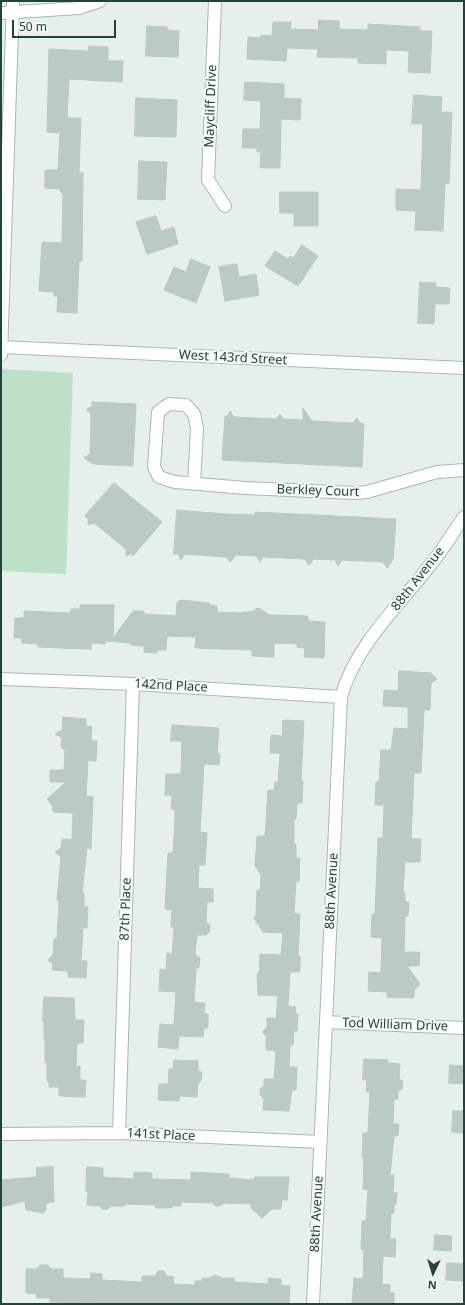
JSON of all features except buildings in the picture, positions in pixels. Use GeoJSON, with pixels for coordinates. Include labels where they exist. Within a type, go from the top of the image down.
{"type":"FeatureCollection","features":[{"type":"Feature","properties":{"kind":"street"},"geometry":{"type":"LineString","coordinates":[[1,355],[7,14],[13,1]]}},
{"type":"Feature","properties":{"kind":"street"},"geometry":{"type":"LineString","coordinates":[[7,14],[79,8],[100,1]]}},
{"type":"Feature","properties":{"kind":"street","name":"Maycliff Drive"},"geometry":{"type":"LineString","coordinates":[[214,1],[208,180],[225,206]]}},
{"type":"Feature","properties":{"kind":"street","name":"West 143rd Street"},"geometry":{"type":"LineString","coordinates":[[1,348],[464,368]]}},
{"type":"Feature","properties":{"kind":"street","name":"Berkley Court"},"geometry":{"type":"LineString","coordinates":[[194,484],[197,428],[194,414],[186,406],[169,404],[158,412],[154,467],[159,477],[175,482],[194,484],[245,488],[355,493],[367,492],[438,472],[464,470]]}},
{"type":"Feature","properties":{"kind":"street","name":"88th Avenue"},"geometry":{"type":"LineString","coordinates":[[313,1304],[342,696],[347,678],[367,643],[435,559],[464,517]]}},
{"type":"Feature","properties":{"kind":"street","name":"142nd Place"},"geometry":{"type":"LineString","coordinates":[[1,679],[133,684],[342,696]]}},
{"type":"Feature","properties":{"kind":"street","name":"87th Place"},"geometry":{"type":"LineString","coordinates":[[119,1133],[133,684]]}},
{"type":"Feature","properties":{"kind":"street","name":"Tod William Drive"},"geometry":{"type":"LineString","coordinates":[[326,1022],[464,1028]]}},
{"type":"Feature","properties":{"kind":"street","name":"141st Place"},"geometry":{"type":"LineString","coordinates":[[1,1134],[119,1133],[321,1142]]}},
{"type":"Feature","properties":{"kind":"green space"},"geometry":{"type":"Polygon","coordinates":[[[1,369],[73,373],[66,574],[1,571],[1,369]]]}}]}
